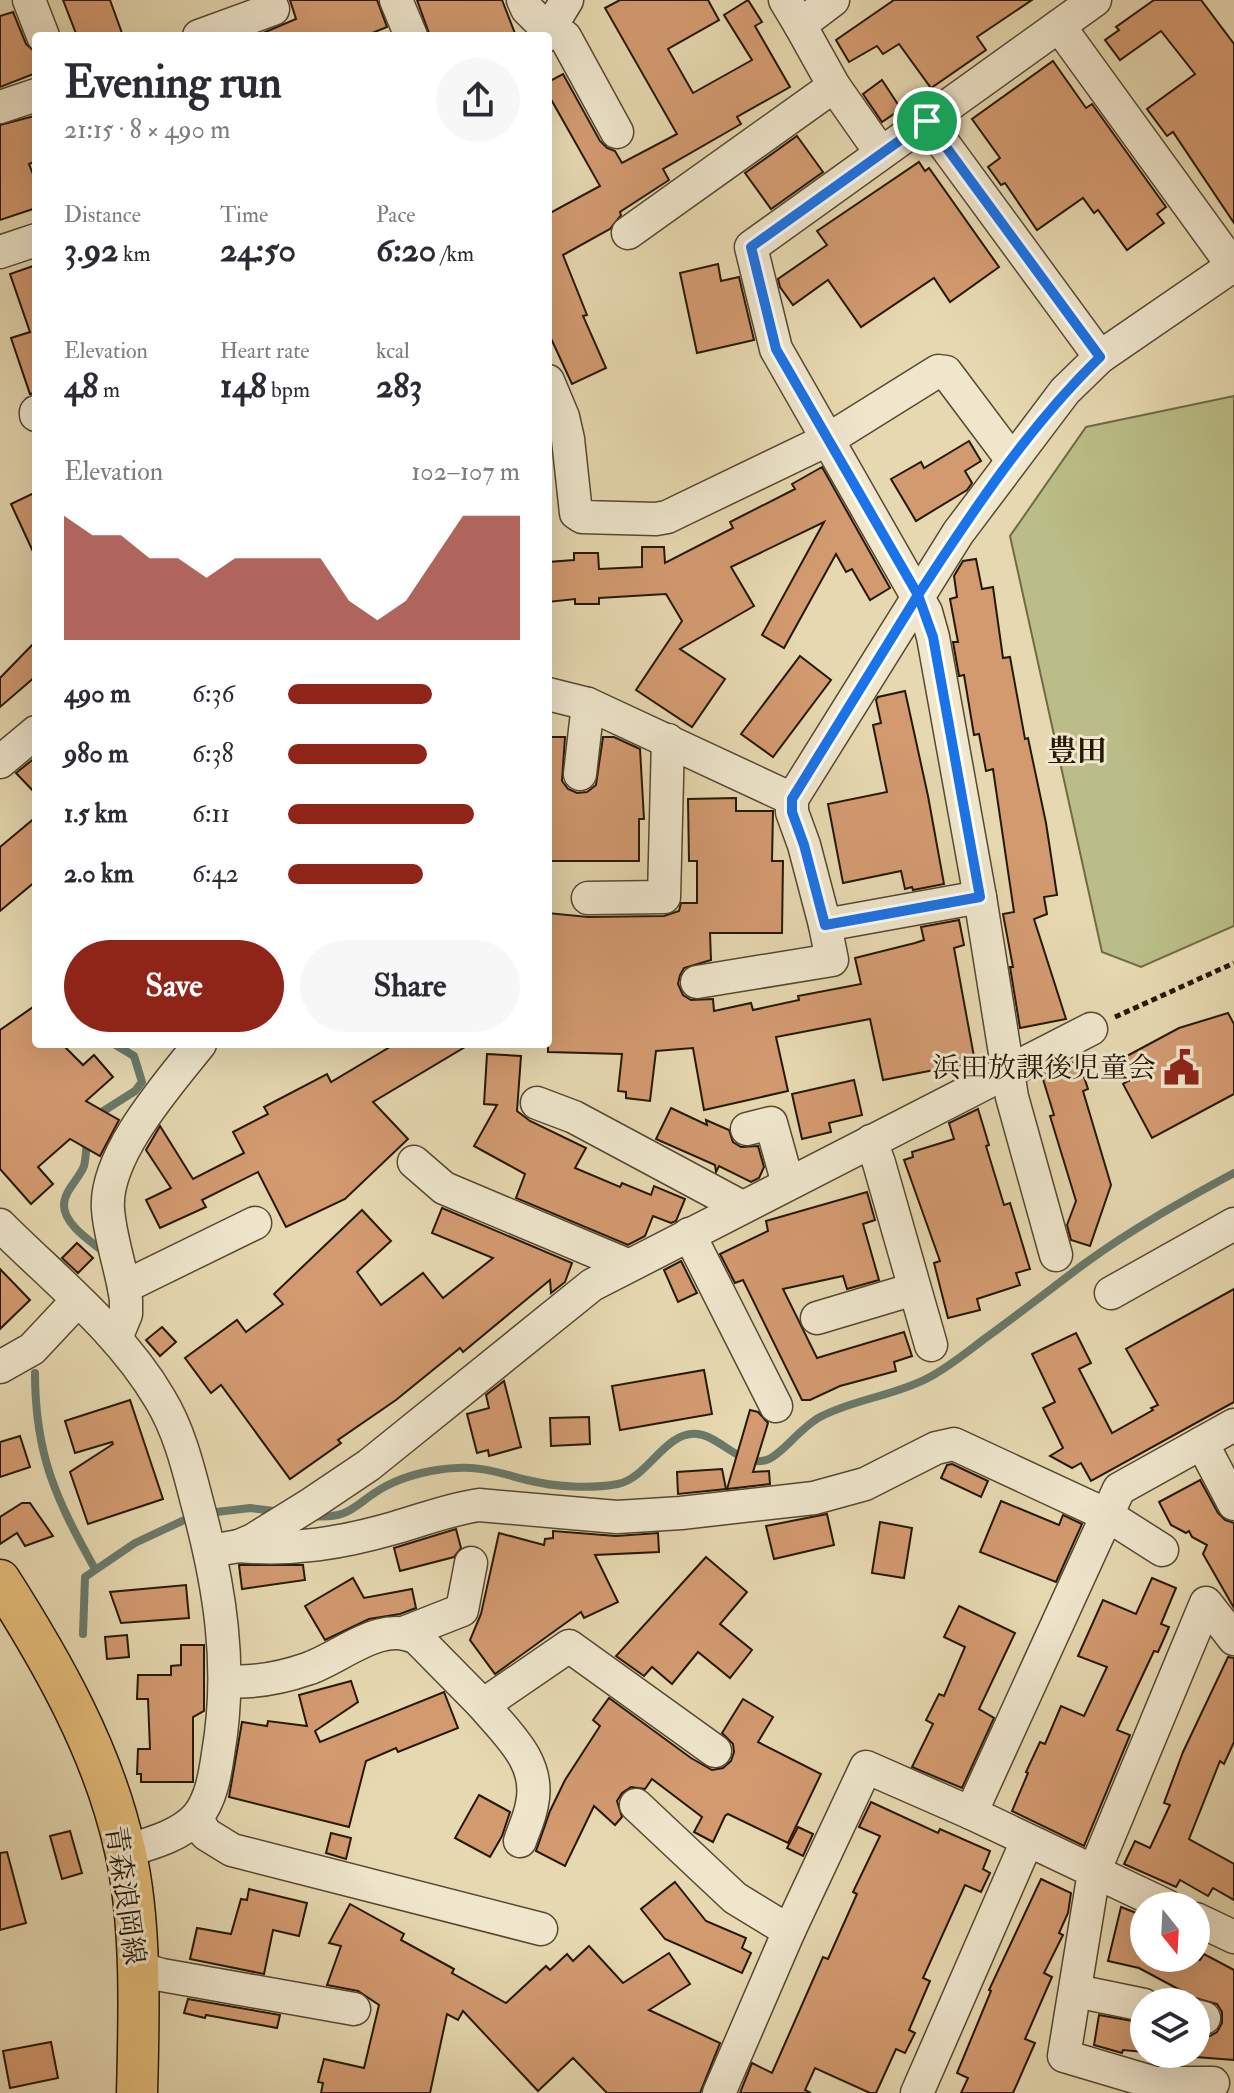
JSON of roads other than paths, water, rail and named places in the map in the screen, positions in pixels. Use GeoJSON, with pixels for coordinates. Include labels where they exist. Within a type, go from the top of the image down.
{"type":"FeatureCollection","features":[{"type":"Feature","properties":{"kind":"main road","name":"青森浪岡線"},"geometry":{"type":"LineString","coordinates":[[0,1580],[47,1659],[85,1734],[100,1767],[126,1851],[137,1968],[137,2093]]}},
{"type":"Feature","properties":{"kind":"street"},"geometry":{"type":"LineString","coordinates":[[29,0],[41,32]]}},
{"type":"Feature","properties":{"kind":"street"},"geometry":{"type":"LineString","coordinates":[[396,0],[409,32]]}},
{"type":"Feature","properties":{"kind":"street"},"geometry":{"type":"LineString","coordinates":[[523,0],[547,32],[567,0]]}},
{"type":"Feature","properties":{"kind":"street"},"geometry":{"type":"LineString","coordinates":[[833,0],[792,12],[834,86],[881,153]]}},
{"type":"Feature","properties":{"kind":"street"},"geometry":{"type":"LineString","coordinates":[[1056,1255],[1012,1097],[933,637],[918,595],[776,349],[751,247],[1095,0]]}},
{"type":"Feature","properties":{"kind":"street"},"geometry":{"type":"LineString","coordinates":[[213,32],[275,15]]}},
{"type":"Feature","properties":{"kind":"street"},"geometry":{"type":"LineString","coordinates":[[697,982],[832,960],[804,845],[792,812],[792,799],[958,533],[1065,391],[1100,357],[1233,266],[1059,26]]}},
{"type":"Feature","properties":{"kind":"street"},"geometry":{"type":"LineString","coordinates":[[552,33],[565,37],[617,132]]}},
{"type":"Feature","properties":{"kind":"street"},"geometry":{"type":"LineString","coordinates":[[628,233],[834,86]]}},
{"type":"Feature","properties":{"kind":"street"},"geometry":{"type":"LineString","coordinates":[[0,107],[32,96]]}},
{"type":"Feature","properties":{"kind":"street"},"geometry":{"type":"LineString","coordinates":[[927,121],[1100,357]]}},
{"type":"Feature","properties":{"kind":"street"},"geometry":{"type":"LineString","coordinates":[[0,252],[32,241]]}},
{"type":"Feature","properties":{"kind":"street"},"geometry":{"type":"LineString","coordinates":[[552,392],[565,428],[576,513],[582,517],[667,517],[829,439],[938,371],[946,372],[1012,460]]}},
{"type":"Feature","properties":{"kind":"street"},"geometry":{"type":"LineString","coordinates":[[552,695],[588,704],[792,799]]}},
{"type":"Feature","properties":{"kind":"street"},"geometry":{"type":"LineString","coordinates":[[580,774],[588,704]]}},
{"type":"Feature","properties":{"kind":"street"},"geometry":{"type":"LineString","coordinates":[[0,762],[32,735]]}},
{"type":"Feature","properties":{"kind":"street"},"geometry":{"type":"LineString","coordinates":[[588,898],[664,897],[668,740]]}},
{"type":"Feature","properties":{"kind":"street"},"geometry":{"type":"LineString","coordinates":[[825,925],[980,897]]}},
{"type":"Feature","properties":{"kind":"street"},"geometry":{"type":"LineString","coordinates":[[221,1533],[311,1504],[369,1465],[592,1285],[1091,1029]]}},
{"type":"Feature","properties":{"kind":"street"},"geometry":{"type":"LineString","coordinates":[[116,1338],[126,1314],[124,1287],[108,1211],[108,1189],[127,1142],[197,1048]]}},
{"type":"Feature","properties":{"kind":"street"},"geometry":{"type":"LineString","coordinates":[[537,1103],[574,1117],[742,1207]]}},
{"type":"Feature","properties":{"kind":"street"},"geometry":{"type":"LineString","coordinates":[[747,1129],[771,1123],[788,1184]]}},
{"type":"Feature","properties":{"kind":"street"},"geometry":{"type":"LineString","coordinates":[[871,1141],[931,1345]]}},
{"type":"Feature","properties":{"kind":"street"},"geometry":{"type":"LineString","coordinates":[[414,1162],[444,1188],[627,1265]]}},
{"type":"Feature","properties":{"kind":"street"},"geometry":{"type":"LineString","coordinates":[[124,1287],[255,1223]]}},
{"type":"Feature","properties":{"kind":"street"},"geometry":{"type":"LineString","coordinates":[[1111,1293],[1234,1224]]}},
{"type":"Feature","properties":{"kind":"street"},"geometry":{"type":"LineString","coordinates":[[0,1225],[116,1338],[149,1383],[172,1422],[221,1533],[226,1681],[214,1779],[206,1803],[196,1818],[169,1835],[126,1851]]}},
{"type":"Feature","properties":{"kind":"street"},"geometry":{"type":"LineString","coordinates":[[689,1234],[776,1406]]}},
{"type":"Feature","properties":{"kind":"street"},"geometry":{"type":"LineString","coordinates":[[817,1318],[914,1289]]}},
{"type":"Feature","properties":{"kind":"street"},"geometry":{"type":"LineString","coordinates":[[0,1367],[32,1349],[77,1301]]}},
{"type":"Feature","properties":{"kind":"street"},"geometry":{"type":"LineString","coordinates":[[971,1813],[1119,1489],[1234,1425]]}},
{"type":"Feature","properties":{"kind":"street"},"geometry":{"type":"LineString","coordinates":[[1202,1443],[1234,1504]]}},
{"type":"Feature","properties":{"kind":"street"},"geometry":{"type":"LineString","coordinates":[[221,1533],[282,1548],[312,1547],[479,1505],[617,1517],[814,1498],[865,1484],[936,1448],[954,1444],[1107,1515],[1162,1550]]}},
{"type":"Feature","properties":{"kind":"street"},"geometry":{"type":"LineString","coordinates":[[226,1681],[241,1682],[310,1669],[380,1636],[406,1632],[462,1610],[471,1563]]}},
{"type":"Feature","properties":{"kind":"street"},"geometry":{"type":"LineString","coordinates":[[1213,2083],[1155,2083],[1064,2056],[1094,1872],[1206,1603],[1234,1639]]}},
{"type":"Feature","properties":{"kind":"street"},"geometry":{"type":"LineString","coordinates":[[406,1632],[418,1639],[483,1705],[526,1757],[533,1775],[533,1804],[520,1841]]}},
{"type":"Feature","properties":{"kind":"street"},"geometry":{"type":"LineString","coordinates":[[483,1705],[569,1646],[715,1751]]}},
{"type":"Feature","properties":{"kind":"street"},"geometry":{"type":"LineString","coordinates":[[719,2093],[789,1931],[866,1767],[1137,1892]]}},
{"type":"Feature","properties":{"kind":"street"},"geometry":{"type":"LineString","coordinates":[[636,1805],[735,1898],[789,1931]]}},
{"type":"Feature","properties":{"kind":"street"},"geometry":{"type":"LineString","coordinates":[[196,1818],[206,1834],[232,1850],[541,1929]]}},
{"type":"Feature","properties":{"kind":"street"},"geometry":{"type":"LineString","coordinates":[[917,2093],[1027,1841]]}},
{"type":"Feature","properties":{"kind":"street"},"geometry":{"type":"LineString","coordinates":[[1210,1926],[1234,1937]]}},
{"type":"Feature","properties":{"kind":"street"},"geometry":{"type":"LineString","coordinates":[[137,1968],[354,2009]]}},
{"type":"Feature","properties":{"kind":"street"},"geometry":{"type":"LineString","coordinates":[[1076,1991],[1130,2002]]}},
{"type":"Feature","properties":{"kind":"waterway"},"geometry":{"type":"LineString","coordinates":[[94,1117],[135,1091],[142,1082],[134,1056],[121,1048]]}},
{"type":"Feature","properties":{"kind":"waterway"},"geometry":{"type":"LineString","coordinates":[[87,1140],[84,1166],[66,1195],[65,1212],[74,1226],[105,1253]]}},
{"type":"Feature","properties":{"kind":"waterway"},"geometry":{"type":"LineString","coordinates":[[311,1516],[345,1513],[394,1482],[421,1473],[448,1469],[484,1469],[561,1486],[618,1484],[629,1480],[666,1447],[686,1435],[706,1436],[750,1460],[769,1459],[820,1417],[936,1374],[1102,1251],[1234,1173]]}},
{"type":"Feature","properties":{"kind":"waterway"},"geometry":{"type":"LineString","coordinates":[[35,1373],[39,1428],[50,1476],[95,1569]]}},
{"type":"Feature","properties":{"kind":"waterway"},"geometry":{"type":"LineString","coordinates":[[208,1513],[250,1508],[282,1512]]}},
{"type":"Feature","properties":{"kind":"waterway"},"geometry":{"type":"LineString","coordinates":[[83,1634],[85,1577],[135,1543],[195,1515]]}},
{"type":"Feature","properties":{"kind":"place","name":"浜田放課後児童会"},"geometry":{"type":"Point","coordinates":[1182,1067]}},
{"type":"Feature","properties":{"kind":"district","name":"豊田"},"geometry":{"type":"Point","coordinates":[1077,751]}}]}
